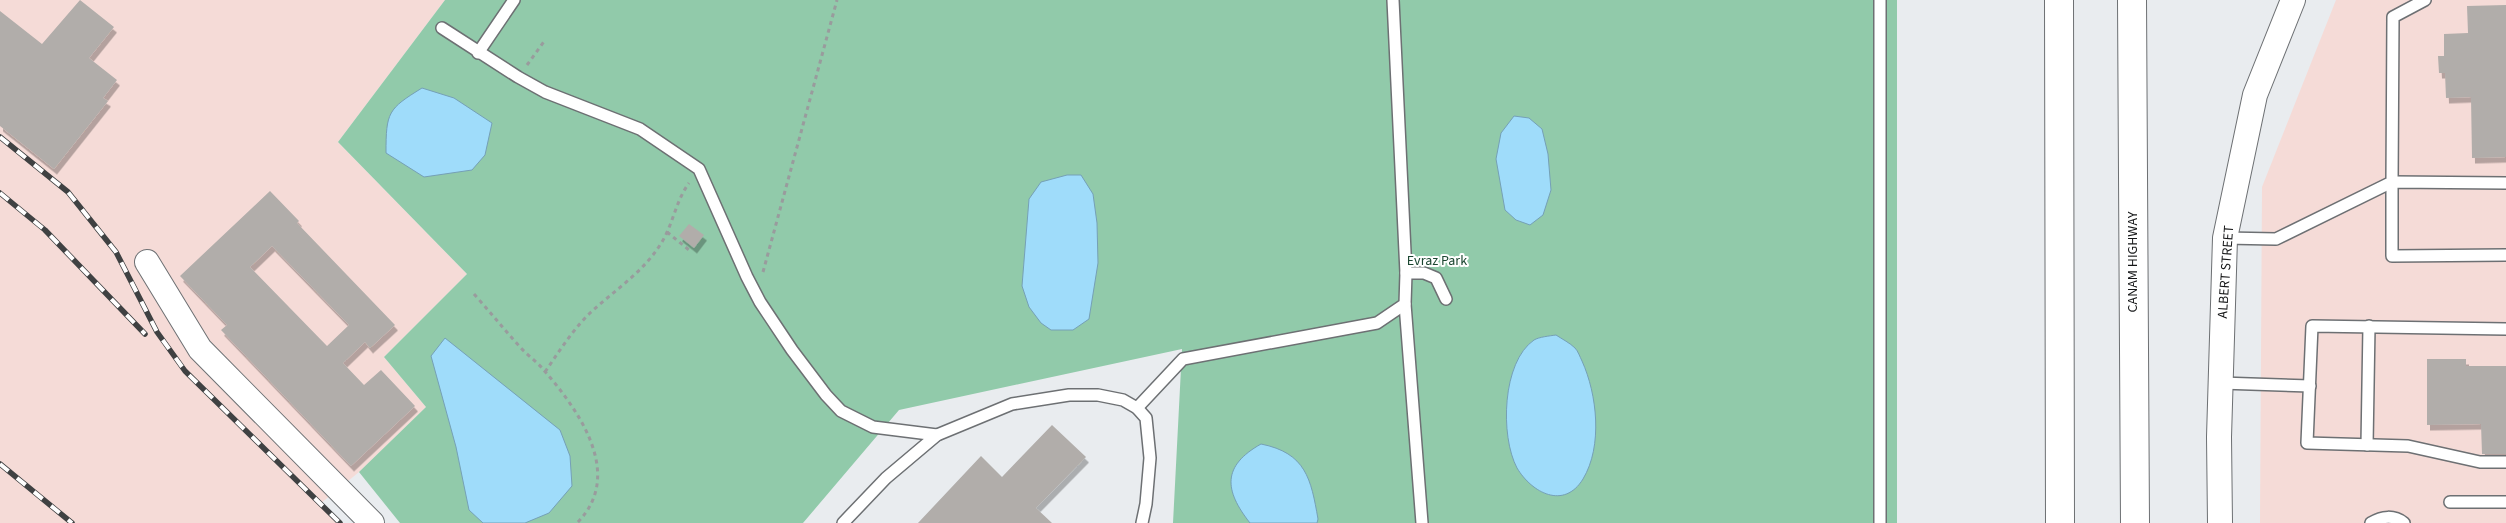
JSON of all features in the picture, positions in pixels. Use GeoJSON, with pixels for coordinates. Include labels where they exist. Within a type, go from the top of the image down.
{"type":"FeatureCollection","features":[{"type":"Feature","properties":{"kind":"main road"},"geometry":{"type":"LineString","coordinates":[[2059,0],[2060,523]]}},
{"type":"Feature","properties":{"kind":"main road","name":"CANAM HIGHWAY"},"geometry":{"type":"LineString","coordinates":[[2132,0],[2135,523]]}},
{"type":"Feature","properties":{"kind":"street","name":"ALBERT STREET"},"geometry":{"type":"LineString","coordinates":[[2220,523],[2225,238],[2255,95],[2293,0]]}},
{"type":"Feature","properties":{"kind":"street"},"geometry":{"type":"LineString","coordinates":[[147,262],[200,349],[372,523]]}},
{"type":"Feature","properties":{"kind":"lane"},"geometry":{"type":"LineString","coordinates":[[478,53],[514,0]]}},
{"type":"Feature","properties":{"kind":"lane"},"geometry":{"type":"LineString","coordinates":[[1393,0],[1406,273],[1405,304],[1422,523]]}},
{"type":"Feature","properties":{"kind":"lane"},"geometry":{"type":"LineString","coordinates":[[1880,0],[1880,523]]}},
{"type":"Feature","properties":{"kind":"lane"},"geometry":{"type":"LineString","coordinates":[[2425,0],[2393,17],[2392,256],[2506,255]]}},
{"type":"Feature","properties":{"kind":"lane"},"geometry":{"type":"LineString","coordinates":[[442,28],[518,78],[545,92],[640,128],[699,169],[760,302],[792,350],[826,395],[841,411],[873,426],[937,435]]}},
{"type":"Feature","properties":{"kind":"lane"},"geometry":{"type":"LineString","coordinates":[[2225,238],[2276,239],[2392,182],[2506,183]]}},
{"type":"Feature","properties":{"kind":"lane"},"geometry":{"type":"LineString","coordinates":[[1406,273],[1424,273],[1436,278],[1446,298]]}},
{"type":"Feature","properties":{"kind":"lane"},"geometry":{"type":"LineString","coordinates":[[1137,408],[1184,359],[1377,323],[1405,304]]}},
{"type":"Feature","properties":{"kind":"lane"},"geometry":{"type":"LineString","coordinates":[[2506,328],[2312,326],[2307,443],[2408,446],[2480,462],[2506,462]]}},
{"type":"Feature","properties":{"kind":"lane"},"geometry":{"type":"LineString","coordinates":[[2368,445],[2369,326]]}},
{"type":"Feature","properties":{"kind":"lane"},"geometry":{"type":"LineString","coordinates":[[2221,383],[2310,386]]}},
{"type":"Feature","properties":{"kind":"lane"},"geometry":{"type":"LineString","coordinates":[[843,523],[886,478],[937,435],[1012,404],[1069,395],[1098,395],[1124,400],[1137,408],[1146,418],[1150,458],[1142,523]]}},
{"type":"Feature","properties":{"kind":"lane"},"geometry":{"type":"LineString","coordinates":[[2450,502],[2506,502]]}},
{"type":"Feature","properties":{"kind":"lane"},"geometry":{"type":"LineString","coordinates":[[2371,523],[2380,518],[2389,517],[2404,523]]}},
{"type":"Feature","properties":{"kind":"path"},"geometry":{"type":"LineString","coordinates":[[761,279],[838,0]]}},
{"type":"Feature","properties":{"kind":"path"},"geometry":{"type":"LineString","coordinates":[[518,78],[545,40]]}},
{"type":"Feature","properties":{"kind":"path"},"geometry":{"type":"LineString","coordinates":[[545,372],[573,332],[588,315],[621,290],[660,246],[682,192],[699,169]]}},
{"type":"Feature","properties":{"kind":"path"},"geometry":{"type":"LineString","coordinates":[[667,232],[689,250]]}},
{"type":"Feature","properties":{"kind":"path"},"geometry":{"type":"LineString","coordinates":[[474,294],[545,372],[580,422],[597,459],[598,479],[595,491],[577,523]]}},
{"type":"Feature","properties":{"kind":"shaded area"},"geometry":{"type":"Polygon","coordinates":[[[0,0],[445,0],[338,142],[467,274],[384,357],[426,407],[359,472],[320,504],[338,523],[0,523],[0,0]]]}},
{"type":"Feature","properties":{"kind":"shaded area"},"geometry":{"type":"Polygon","coordinates":[[[2336,0],[2506,0],[2506,523],[2260,523],[2262,187],[2336,0]]]}},
{"type":"Feature","properties":{"kind":"green space","name":"Evraz Park"},"geometry":{"type":"Polygon","coordinates":[[[445,0],[1897,0],[1897,523],[1173,523],[1182,349],[899,410],[803,523],[400,523],[359,472],[426,407],[384,357],[467,274],[338,142],[445,0]]]}},
{"type":"Feature","properties":{"kind":"water"},"geometry":{"type":"Polygon","coordinates":[[[422,88],[454,98],[492,123],[485,155],[472,170],[424,177],[386,153],[388,120],[391,113],[402,101],[422,88]]]}},
{"type":"Feature","properties":{"kind":"water"},"geometry":{"type":"Polygon","coordinates":[[[1514,116],[1529,118],[1542,129],[1548,154],[1551,190],[1543,215],[1530,225],[1516,220],[1505,210],[1496,159],[1501,133],[1514,116]]]}},
{"type":"Feature","properties":{"kind":"water"},"geometry":{"type":"Polygon","coordinates":[[[1067,175],[1081,175],[1093,194],[1097,223],[1098,263],[1089,319],[1073,330],[1051,330],[1041,323],[1029,307],[1022,286],[1029,199],[1041,182],[1067,175]]]}},
{"type":"Feature","properties":{"kind":"water"},"geometry":{"type":"Polygon","coordinates":[[[1556,335],[1573,346],[1579,354],[1591,389],[1596,420],[1593,451],[1583,479],[1567,494],[1558,496],[1539,491],[1523,477],[1517,468],[1512,454],[1506,419],[1510,382],[1515,365],[1523,351],[1536,339],[1556,335]]]}},
{"type":"Feature","properties":{"kind":"water"},"geometry":{"type":"Polygon","coordinates":[[[445,338],[560,430],[570,456],[572,486],[549,513],[525,523],[483,523],[469,510],[456,447],[431,356],[445,338]]]}},
{"type":"Feature","properties":{"kind":"water"},"geometry":{"type":"Polygon","coordinates":[[[1261,444],[1288,454],[1304,470],[1312,492],[1318,519],[1317,523],[1250,523],[1241,511],[1235,500],[1231,479],[1239,461],[1248,452],[1261,444]]]}},
{"type":"Feature","properties":{"kind":"building"},"geometry":{"type":"Polygon","coordinates":[[[80,0],[114,27],[89,58],[117,80],[103,98],[108,101],[54,169],[0,126],[0,11],[42,44],[80,0]]]}},
{"type":"Feature","properties":{"kind":"building"},"geometry":{"type":"Polygon","coordinates":[[[2506,5],[2506,157],[2472,158],[2471,97],[2446,98],[2445,73],[2439,73],[2438,56],[2444,56],[2444,34],[2468,33],[2467,6],[2506,5]]]}},
{"type":"Feature","properties":{"kind":"building"},"geometry":{"type":"Polygon","coordinates":[[[270,191],[299,221],[297,223],[395,325],[370,348],[365,342],[343,363],[364,385],[381,370],[415,406],[351,466],[221,330],[227,325],[180,276],[270,191]],[[272,246],[250,267],[327,346],[349,325],[272,246]]]}},
{"type":"Feature","properties":{"kind":"building"},"geometry":{"type":"Polygon","coordinates":[[[689,224],[704,235],[694,248],[679,236],[689,224]]]}},
{"type":"Feature","properties":{"kind":"building"},"geometry":{"type":"Polygon","coordinates":[[[2427,359],[2466,359],[2466,366],[2506,366],[2506,454],[2482,454],[2481,424],[2427,425],[2427,359]]]}},
{"type":"Feature","properties":{"kind":"building"},"geometry":{"type":"Polygon","coordinates":[[[1052,425],[1086,457],[1036,508],[1052,523],[918,523],[981,456],[1002,477],[1052,425]]]}},
{"type":"Feature","properties":{"kind":"railway"},"geometry":{"type":"LineString","coordinates":[[0,137],[68,192],[116,252],[157,332],[185,371],[340,523]]}},
{"type":"Feature","properties":{"kind":"railway"},"geometry":{"type":"LineString","coordinates":[[0,193],[45,230],[145,334]]}},
{"type":"Feature","properties":{"kind":"railway"},"geometry":{"type":"LineString","coordinates":[[0,464],[72,523]]}}]}
